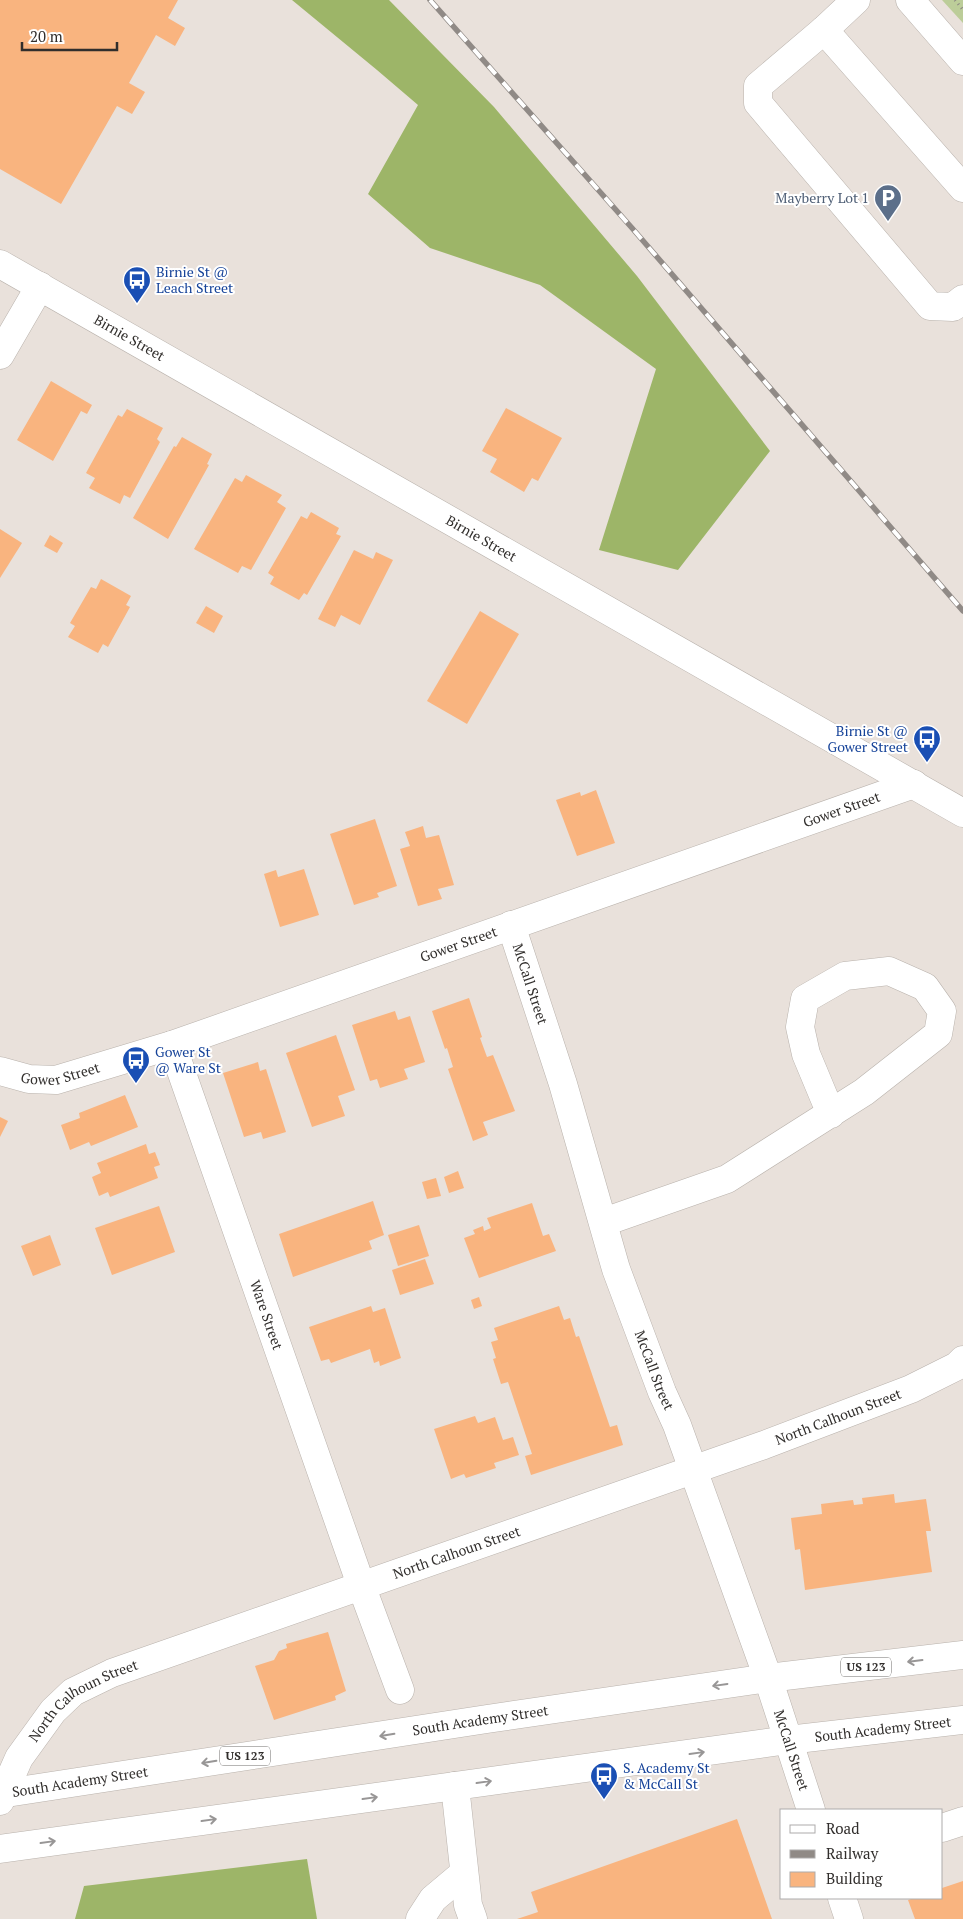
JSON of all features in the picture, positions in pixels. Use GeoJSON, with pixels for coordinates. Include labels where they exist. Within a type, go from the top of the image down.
{"type":"FeatureCollection","features":[{"type":"Feature","properties":{"kind":"main road"},"geometry":{"type":"LineString","coordinates":[[856,0],[758,86],[758,103],[930,306],[953,308],[963,299]]}},
{"type":"Feature","properties":{"kind":"main road"},"geometry":{"type":"LineString","coordinates":[[910,0],[963,61]]}},
{"type":"Feature","properties":{"kind":"main road"},"geometry":{"type":"LineString","coordinates":[[824,30],[963,188]]}},
{"type":"Feature","properties":{"kind":"main road","name":"Birnie Street"},"geometry":{"type":"LineString","coordinates":[[0,264],[963,813]]}},
{"type":"Feature","properties":{"kind":"main road"},"geometry":{"type":"LineString","coordinates":[[0,355],[40,286]]}},
{"type":"Feature","properties":{"kind":"main road","name":"Gower Street"},"geometry":{"type":"LineString","coordinates":[[0,1071],[29,1079],[56,1080],[172,1045],[914,784]]}},
{"type":"Feature","properties":{"kind":"main road","name":"McCall Street"},"geometry":{"type":"LineString","coordinates":[[512,925],[563,1084],[616,1269],[662,1392],[678,1424],[692,1469],[768,1678],[812,1809]]}},
{"type":"Feature","properties":{"kind":"main road"},"geometry":{"type":"LineString","coordinates":[[604,1222],[727,1179],[831,1114],[864,1092],[938,1034],[942,1011],[925,987],[889,971],[845,976],[806,999],[800,1027],[806,1054],[831,1114]]}},
{"type":"Feature","properties":{"kind":"main road","name":"Ware Street"},"geometry":{"type":"LineString","coordinates":[[172,1045],[361,1585],[400,1690]]}},
{"type":"Feature","properties":{"kind":"main road","name":"North Calhoun Street"},"geometry":{"type":"LineString","coordinates":[[1,1796],[19,1758],[53,1711],[73,1692],[112,1673],[764,1445],[911,1389],[957,1366],[963,1360]]}},
{"type":"Feature","properties":{"kind":"main road","name":"South Academy Street"},"geometry":{"type":"LineString","coordinates":[[1,1796],[497,1718],[768,1678],[963,1655]]}},
{"type":"Feature","properties":{"kind":"main road","name":"South Academy Street"},"geometry":{"type":"LineString","coordinates":[[0,1848],[788,1740],[963,1720]]}},
{"type":"Feature","properties":{"kind":"main road"},"geometry":{"type":"LineString","coordinates":[[455,1786],[468,1905],[472,1919]]}},
{"type":"Feature","properties":{"kind":"main road"},"geometry":{"type":"LineString","coordinates":[[943,1828],[963,1821]]}},
{"type":"Feature","properties":{"kind":"main road"},"geometry":{"type":"LineString","coordinates":[[420,1919],[433,1899],[464,1873]]}},
{"type":"Feature","properties":{"kind":"main road"},"geometry":{"type":"LineString","coordinates":[[842,1899],[849,1919]]}},
{"type":"Feature","properties":{"kind":"path"},"geometry":{"type":"LineString","coordinates":[[955,0],[963,10]]}},
{"type":"Feature","properties":{"kind":"green space"},"geometry":{"type":"Polygon","coordinates":[[[292,0],[389,0],[494,107],[637,276],[770,451],[678,570],[599,550],[656,369],[540,285],[430,248],[368,194],[418,105],[292,0]]]}},
{"type":"Feature","properties":{"kind":"green space"},"geometry":{"type":"Polygon","coordinates":[[[942,0],[963,0],[963,23],[942,0]]]}},
{"type":"Feature","properties":{"kind":"green space"},"geometry":{"type":"Polygon","coordinates":[[[307,1859],[317,1919],[75,1919],[84,1886],[307,1859]]]}},
{"type":"Feature","properties":{"kind":"building"},"geometry":{"type":"Polygon","coordinates":[[[0,0],[178,0],[168,18],[185,28],[175,46],[156,35],[129,83],[145,92],[132,114],[117,106],[61,204],[0,169],[0,0]]]}},
{"type":"Feature","properties":{"kind":"building"},"geometry":{"type":"Polygon","coordinates":[[[51,381],[92,405],[87,414],[81,411],[53,461],[17,440],[51,381]]]}},
{"type":"Feature","properties":{"kind":"building"},"geometry":{"type":"Polygon","coordinates":[[[506,408],[562,438],[538,481],[532,478],[524,492],[490,472],[497,459],[482,451],[506,408]]]}},
{"type":"Feature","properties":{"kind":"building"},"geometry":{"type":"Polygon","coordinates":[[[127,409],[163,428],[157,439],[160,442],[130,498],[124,495],[120,504],[89,488],[95,478],[86,473],[118,415],[122,417],[127,409]]]}},
{"type":"Feature","properties":{"kind":"building"},"geometry":{"type":"Polygon","coordinates":[[[182,437],[212,454],[207,464],[209,465],[168,539],[133,518],[174,446],[176,447],[182,437]]]}},
{"type":"Feature","properties":{"kind":"building"},"geometry":{"type":"Polygon","coordinates":[[[246,475],[282,495],[277,502],[286,508],[251,570],[242,566],[238,573],[194,549],[235,478],[242,482],[246,475]]]}},
{"type":"Feature","properties":{"kind":"building"},"geometry":{"type":"Polygon","coordinates":[[[311,512],[339,528],[336,534],[341,536],[307,595],[304,593],[299,600],[270,584],[274,577],[268,573],[301,516],[307,519],[311,512]]]}},
{"type":"Feature","properties":{"kind":"building"},"geometry":{"type":"Polygon","coordinates":[[[0,529],[22,543],[0,578],[0,529]]]}},
{"type":"Feature","properties":{"kind":"building"},"geometry":{"type":"Polygon","coordinates":[[[50,535],[63,543],[57,553],[44,546],[50,535]]]}},
{"type":"Feature","properties":{"kind":"building"},"geometry":{"type":"Polygon","coordinates":[[[354,550],[373,559],[376,552],[393,560],[360,625],[341,615],[335,627],[318,619],[354,550]]]}},
{"type":"Feature","properties":{"kind":"building"},"geometry":{"type":"Polygon","coordinates":[[[101,579],[131,596],[126,605],[130,607],[108,647],[103,644],[98,653],[68,637],[75,626],[70,623],[91,587],[96,589],[101,579]]]}},
{"type":"Feature","properties":{"kind":"building"},"geometry":{"type":"Polygon","coordinates":[[[206,606],[223,616],[214,633],[196,623],[206,606]]]}},
{"type":"Feature","properties":{"kind":"building"},"geometry":{"type":"Polygon","coordinates":[[[480,611],[519,634],[467,724],[427,701],[480,611]]]}},
{"type":"Feature","properties":{"kind":"building"},"geometry":{"type":"Polygon","coordinates":[[[596,790],[615,843],[577,856],[556,800],[580,792],[581,796],[596,790]]]}},
{"type":"Feature","properties":{"kind":"building"},"geometry":{"type":"Polygon","coordinates":[[[375,819],[397,886],[377,893],[379,897],[354,905],[330,834],[375,819]]]}},
{"type":"Feature","properties":{"kind":"building"},"geometry":{"type":"Polygon","coordinates":[[[423,826],[426,838],[439,835],[454,885],[438,889],[442,899],[418,906],[400,849],[410,846],[405,832],[423,826]]]}},
{"type":"Feature","properties":{"kind":"building"},"geometry":{"type":"Polygon","coordinates":[[[304,869],[319,915],[280,927],[264,874],[276,870],[278,877],[304,869]]]}},
{"type":"Feature","properties":{"kind":"building"},"geometry":{"type":"Polygon","coordinates":[[[469,998],[487,1057],[493,1055],[515,1111],[483,1122],[488,1135],[473,1141],[448,1069],[453,1067],[432,1011],[469,998]]]}},
{"type":"Feature","properties":{"kind":"building"},"geometry":{"type":"Polygon","coordinates":[[[395,1011],[398,1020],[410,1016],[425,1062],[404,1069],[408,1079],[380,1088],[377,1079],[370,1081],[352,1025],[395,1011]]]}},
{"type":"Feature","properties":{"kind":"building"},"geometry":{"type":"Polygon","coordinates":[[[336,1035],[355,1090],[338,1096],[345,1116],[312,1127],[286,1053],[336,1035]]]}},
{"type":"Feature","properties":{"kind":"building"},"geometry":{"type":"Polygon","coordinates":[[[258,1062],[260,1071],[266,1069],[286,1132],[263,1139],[261,1132],[244,1137],[223,1073],[258,1062]]]}},
{"type":"Feature","properties":{"kind":"building"},"geometry":{"type":"Polygon","coordinates":[[[125,1095],[138,1127],[91,1146],[89,1142],[70,1150],[61,1125],[80,1118],[79,1113],[125,1095]]]}},
{"type":"Feature","properties":{"kind":"building"},"geometry":{"type":"Polygon","coordinates":[[[0,1117],[8,1121],[0,1137],[0,1117]]]}},
{"type":"Feature","properties":{"kind":"building"},"geometry":{"type":"Polygon","coordinates":[[[146,1144],[149,1154],[155,1152],[160,1165],[154,1167],[158,1178],[110,1197],[108,1192],[99,1196],[92,1177],[101,1173],[97,1163],[146,1144]]]}},
{"type":"Feature","properties":{"kind":"building"},"geometry":{"type":"Polygon","coordinates":[[[458,1171],[464,1188],[449,1193],[444,1177],[458,1171]]]}},
{"type":"Feature","properties":{"kind":"building"},"geometry":{"type":"Polygon","coordinates":[[[436,1178],[441,1196],[427,1199],[422,1182],[436,1178]]]}},
{"type":"Feature","properties":{"kind":"building"},"geometry":{"type":"Polygon","coordinates":[[[373,1201],[384,1235],[369,1241],[372,1249],[293,1277],[279,1234],[373,1201]]]}},
{"type":"Feature","properties":{"kind":"building"},"geometry":{"type":"Polygon","coordinates":[[[532,1203],[543,1236],[549,1234],[556,1251],[479,1278],[464,1238],[475,1234],[473,1230],[483,1226],[484,1231],[491,1228],[487,1218],[532,1203]]]}},
{"type":"Feature","properties":{"kind":"building"},"geometry":{"type":"Polygon","coordinates":[[[159,1206],[175,1252],[112,1275],[95,1228],[159,1206]]]}},
{"type":"Feature","properties":{"kind":"building"},"geometry":{"type":"Polygon","coordinates":[[[419,1225],[429,1256],[398,1266],[388,1235],[419,1225]]]}},
{"type":"Feature","properties":{"kind":"building"},"geometry":{"type":"Polygon","coordinates":[[[50,1235],[61,1265],[33,1276],[21,1246],[50,1235]]]}},
{"type":"Feature","properties":{"kind":"building"},"geometry":{"type":"Polygon","coordinates":[[[425,1259],[434,1284],[400,1295],[392,1270],[425,1259]]]}},
{"type":"Feature","properties":{"kind":"building"},"geometry":{"type":"Polygon","coordinates":[[[479,1297],[482,1306],[474,1309],[471,1300],[479,1297]]]}},
{"type":"Feature","properties":{"kind":"building"},"geometry":{"type":"Polygon","coordinates":[[[371,1306],[373,1312],[385,1308],[401,1358],[380,1366],[379,1361],[374,1363],[370,1349],[331,1363],[329,1359],[321,1361],[309,1327],[371,1306]]]}},
{"type":"Feature","properties":{"kind":"building"},"geometry":{"type":"Polygon","coordinates":[[[559,1306],[564,1320],[570,1318],[576,1337],[579,1336],[610,1427],[617,1425],[623,1445],[531,1475],[525,1456],[532,1454],[508,1382],[501,1384],[493,1359],[496,1358],[491,1342],[498,1340],[494,1328],[559,1306]]]}},
{"type":"Feature","properties":{"kind":"building"},"geometry":{"type":"Polygon","coordinates":[[[475,1416],[478,1423],[495,1417],[503,1440],[513,1437],[519,1455],[494,1463],[496,1468],[466,1478],[464,1474],[451,1479],[434,1429],[475,1416]]]}},
{"type":"Feature","properties":{"kind":"building"},"geometry":{"type":"Polygon","coordinates":[[[894,1494],[895,1503],[926,1499],[931,1531],[926,1531],[932,1572],[805,1590],[800,1549],[795,1550],[791,1518],[822,1514],[821,1504],[853,1500],[854,1505],[863,1504],[862,1498],[894,1494]]]}},
{"type":"Feature","properties":{"kind":"building"},"geometry":{"type":"Polygon","coordinates":[[[328,1632],[346,1691],[335,1696],[336,1700],[274,1720],[255,1666],[274,1660],[279,1651],[287,1648],[286,1644],[328,1632]]]}},
{"type":"Feature","properties":{"kind":"building"},"geometry":{"type":"Polygon","coordinates":[[[737,1819],[772,1919],[517,1919],[538,1912],[531,1892],[737,1819]]]}},
{"type":"Feature","properties":{"kind":"building"},"geometry":{"type":"Polygon","coordinates":[[[963,1881],[963,1919],[915,1919],[908,1900],[943,1899],[943,1888],[963,1881]]]}},
{"type":"Feature","properties":{"kind":"railway"},"geometry":{"type":"LineString","coordinates":[[430,0],[632,228],[963,611]]}},
{"type":"Feature","properties":{"kind":"place","name":"Mayberry Lot 1"},"geometry":{"type":"Point","coordinates":[888,222]}},
{"type":"Feature","properties":{"kind":"place","name":"Birnie St @ Leach Street"},"geometry":{"type":"Point","coordinates":[137,304]}},
{"type":"Feature","properties":{"kind":"place","name":"Birnie St @ Gower Street"},"geometry":{"type":"Point","coordinates":[927,763]}},
{"type":"Feature","properties":{"kind":"place","name":"Gower St @ Ware St"},"geometry":{"type":"Point","coordinates":[136,1084]}},
{"type":"Feature","properties":{"kind":"place","name":"S. Academy St & McCall St"},"geometry":{"type":"Point","coordinates":[604,1800]}}]}
